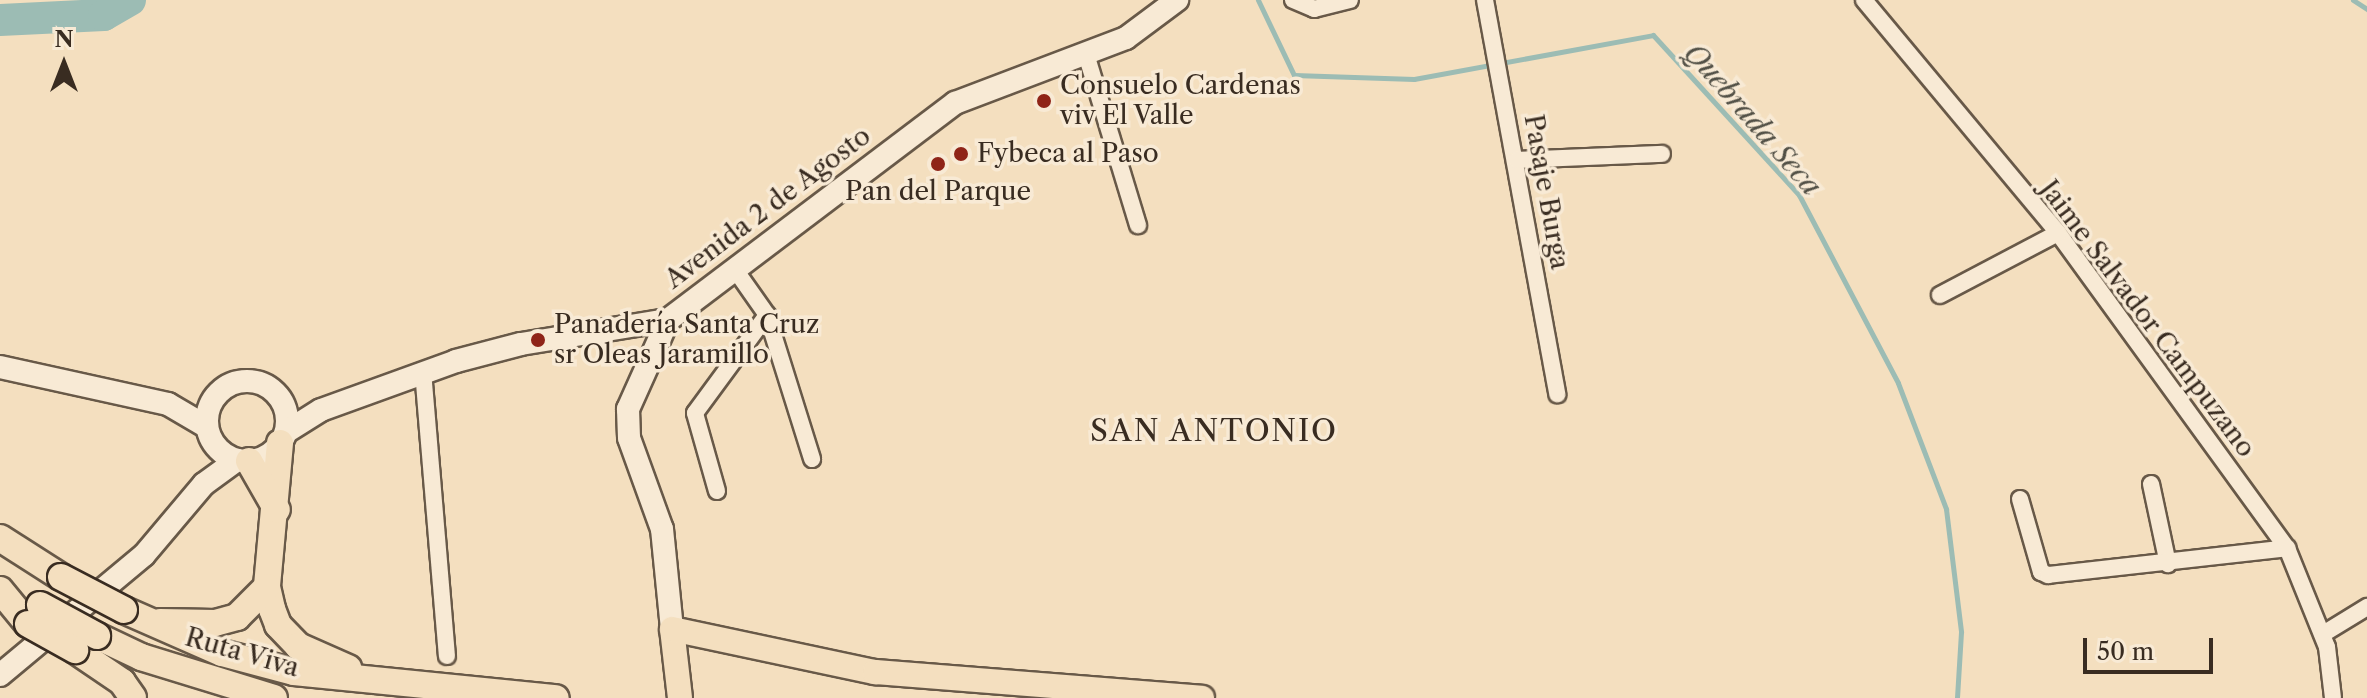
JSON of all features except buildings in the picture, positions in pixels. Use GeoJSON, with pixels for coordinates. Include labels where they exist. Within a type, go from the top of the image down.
{"type":"FeatureCollection","features":[{"type":"Feature","properties":{"kind":"highway"},"geometry":{"type":"LineString","coordinates":[[283,437],[278,512],[267,587],[278,625],[298,646],[389,683]]}},
{"type":"Feature","properties":{"kind":"highway"},"geometry":{"type":"LineString","coordinates":[[243,461],[278,512]]}},
{"type":"Feature","properties":{"kind":"highway","name":"Ruta Viva"},"geometry":{"type":"LineString","coordinates":[[0,538],[61,577],[135,616],[222,653],[294,672],[556,698]]}},
{"type":"Feature","properties":{"kind":"highway"},"geometry":{"type":"LineString","coordinates":[[135,616],[215,623],[237,617],[267,587]]}},
{"type":"Feature","properties":{"kind":"highway","name":"Ruta Viva"},"geometry":{"type":"LineString","coordinates":[[0,590],[34,615],[86,643],[274,698]]}},
{"type":"Feature","properties":{"kind":"highway"},"geometry":{"type":"LineString","coordinates":[[86,643],[133,698]]}},
{"type":"Feature","properties":{"kind":"main road","name":"Avenida 2 de Agosto"},"geometry":{"type":"LineString","coordinates":[[283,437],[321,410],[423,371],[521,344],[668,320],[955,103],[997,83],[1126,38],[1171,3]]}},
{"type":"Feature","properties":{"kind":"main road"},"geometry":{"type":"LineString","coordinates":[[668,320],[628,409],[629,438],[662,529],[680,698]]}},
{"type":"Feature","properties":{"kind":"main road"},"geometry":{"type":"LineString","coordinates":[[0,367],[168,404],[213,400],[229,386],[251,382],[271,390],[284,407],[283,437],[272,452],[243,461],[204,484],[144,555],[0,675]]}},
{"type":"Feature","properties":{"kind":"main road"},"geometry":{"type":"LineString","coordinates":[[204,484],[213,400]]}},
{"type":"Feature","properties":{"kind":"main road"},"geometry":{"type":"LineString","coordinates":[[168,404],[243,461]]}},
{"type":"Feature","properties":{"kind":"main road","name":"Avenida 2 de Agosto"},"geometry":{"type":"LineString","coordinates":[[284,407],[321,410]]}},
{"type":"Feature","properties":{"kind":"main road"},"geometry":{"type":"LineString","coordinates":[[672,629],[875,672],[1202,698]]}},
{"type":"Feature","properties":{"kind":"street"},"geometry":{"type":"LineString","coordinates":[[1293,0],[1314,9],[1350,0]]}},
{"type":"Feature","properties":{"kind":"street","name":"Pasaje Burga"},"geometry":{"type":"LineString","coordinates":[[1485,0],[1517,160],[1557,394]]}},
{"type":"Feature","properties":{"kind":"street","name":"Jaime Salvador Campuzano"},"geometry":{"type":"LineString","coordinates":[[1864,0],[2058,233],[2287,548],[2323,634],[2333,698]]}},
{"type":"Feature","properties":{"kind":"street"},"geometry":{"type":"LineString","coordinates":[[1086,54],[1138,225]]}},
{"type":"Feature","properties":{"kind":"street"},"geometry":{"type":"LineString","coordinates":[[1517,160],[1662,154]]}},
{"type":"Feature","properties":{"kind":"street"},"geometry":{"type":"LineString","coordinates":[[1940,295],[2058,233]]}},
{"type":"Feature","properties":{"kind":"street"},"geometry":{"type":"LineString","coordinates":[[734,268],[767,315],[812,459]]}},
{"type":"Feature","properties":{"kind":"street"},"geometry":{"type":"LineString","coordinates":[[717,491],[695,413],[767,315]]}},
{"type":"Feature","properties":{"kind":"street"},"geometry":{"type":"LineString","coordinates":[[423,371],[447,656]]}},
{"type":"Feature","properties":{"kind":"street"},"geometry":{"type":"LineString","coordinates":[[2151,484],[2168,564]]}},
{"type":"Feature","properties":{"kind":"street"},"geometry":{"type":"LineString","coordinates":[[2020,499],[2044,575],[2168,564],[2287,548]]}},
{"type":"Feature","properties":{"kind":"street"},"geometry":{"type":"LineString","coordinates":[[2323,634],[2367,607]]}},
{"type":"Feature","properties":{"kind":"waterway"},"geometry":{"type":"LineString","coordinates":[[0,20],[104,15],[130,0]]}},
{"type":"Feature","properties":{"kind":"waterway","name":"Quebrada Seca"},"geometry":{"type":"LineString","coordinates":[[1258,0],[1294,75],[1414,79],[1653,35],[1799,195],[1898,383],[1946,509],[1961,632],[1957,698]]}},
{"type":"Feature","properties":{"kind":"waterway"},"geometry":{"type":"LineString","coordinates":[[2353,0],[2367,9]]}},
{"type":"Feature","properties":{"kind":"place","name":"Consuelo Cardenas viv El Valle"},"geometry":{"type":"Point","coordinates":[1044,101]}},
{"type":"Feature","properties":{"kind":"place","name":"Fybeca al Paso"},"geometry":{"type":"Point","coordinates":[961,154]}},
{"type":"Feature","properties":{"kind":"place","name":"Pan del Parque"},"geometry":{"type":"Point","coordinates":[938,164]}},
{"type":"Feature","properties":{"kind":"place","name":"Panadería Santa Cruz sr Oleas Jaramillo"},"geometry":{"type":"Point","coordinates":[538,340]}},
{"type":"Feature","properties":{"kind":"district","name":"SAN ANTONIO"},"geometry":{"type":"Point","coordinates":[1214,431]}}]}
